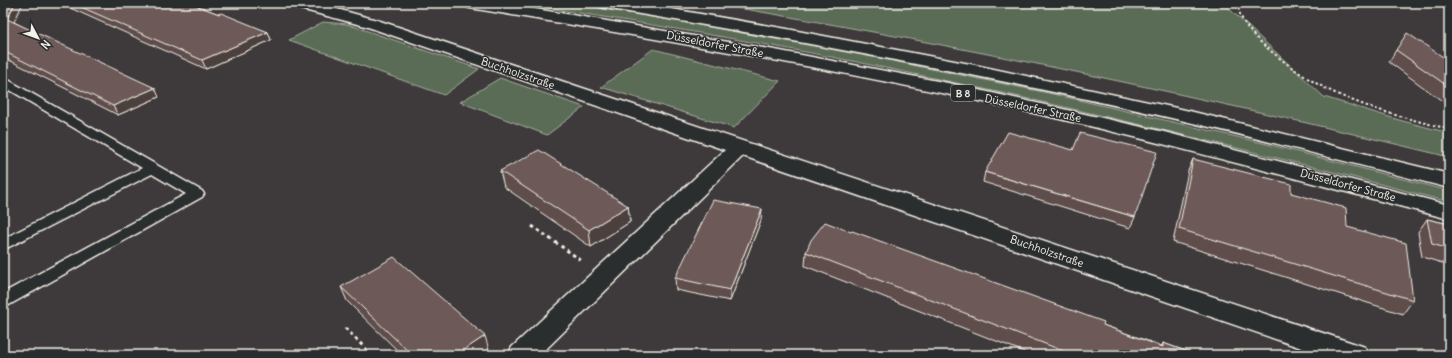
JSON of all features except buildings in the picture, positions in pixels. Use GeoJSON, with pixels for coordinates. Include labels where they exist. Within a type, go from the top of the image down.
{"type":"FeatureCollection","features":[{"type":"Feature","properties":{"kind":"main road","name":"Buchholzstraße"},"geometry":{"type":"LineString","coordinates":[[295,3],[371,23],[1355,355]]}},
{"type":"Feature","properties":{"kind":"main road","name":"Düsseldorfer Straße"},"geometry":{"type":"LineString","coordinates":[[470,3],[656,33],[879,75],[1085,120],[1302,173],[1449,212]]}},
{"type":"Feature","properties":{"kind":"main road","name":"Düsseldorfer Straße"},"geometry":{"type":"LineString","coordinates":[[605,3],[891,54],[1092,95],[1302,144],[1449,181]]}},
{"type":"Feature","properties":{"kind":"main road"},"geometry":{"type":"LineString","coordinates":[[522,355],[739,148]]}},
{"type":"Feature","properties":{"kind":"lane"},"geometry":{"type":"LineString","coordinates":[[3,301],[197,194],[6,86]]}},
{"type":"Feature","properties":{"kind":"lane"},"geometry":{"type":"LineString","coordinates":[[3,245],[153,168]]}},
{"type":"Feature","properties":{"kind":"path"},"geometry":{"type":"LineString","coordinates":[[1238,3],[1238,7],[1247,28],[1280,60],[1333,94],[1362,106],[1449,129]]}},
{"type":"Feature","properties":{"kind":"path"},"geometry":{"type":"LineString","coordinates":[[532,226],[605,276]]}},
{"type":"Feature","properties":{"kind":"path"},"geometry":{"type":"LineString","coordinates":[[345,328],[372,355]]}},
{"type":"Feature","properties":{"kind":"green space"},"geometry":{"type":"Polygon","coordinates":[[[517,3],[567,3],[693,24],[878,58],[1053,94],[1267,144],[1449,191],[1449,202],[1152,127],[1002,93],[769,45],[517,3]]]}},
{"type":"Feature","properties":{"kind":"green space"},"geometry":{"type":"Polygon","coordinates":[[[708,3],[1223,3],[1324,97],[1399,120],[1449,133],[1449,157],[1265,113],[1080,73],[894,36],[708,3]]]}},
{"type":"Feature","properties":{"kind":"green space"},"geometry":{"type":"Polygon","coordinates":[[[323,22],[347,24],[479,69],[444,95],[289,40],[323,22]]]}},
{"type":"Feature","properties":{"kind":"green space"},"geometry":{"type":"Polygon","coordinates":[[[653,49],[780,81],[734,128],[601,87],[653,49]]]}},
{"type":"Feature","properties":{"kind":"green space"},"geometry":{"type":"Polygon","coordinates":[[[500,78],[584,107],[547,135],[460,102],[500,78]]]}}]}
